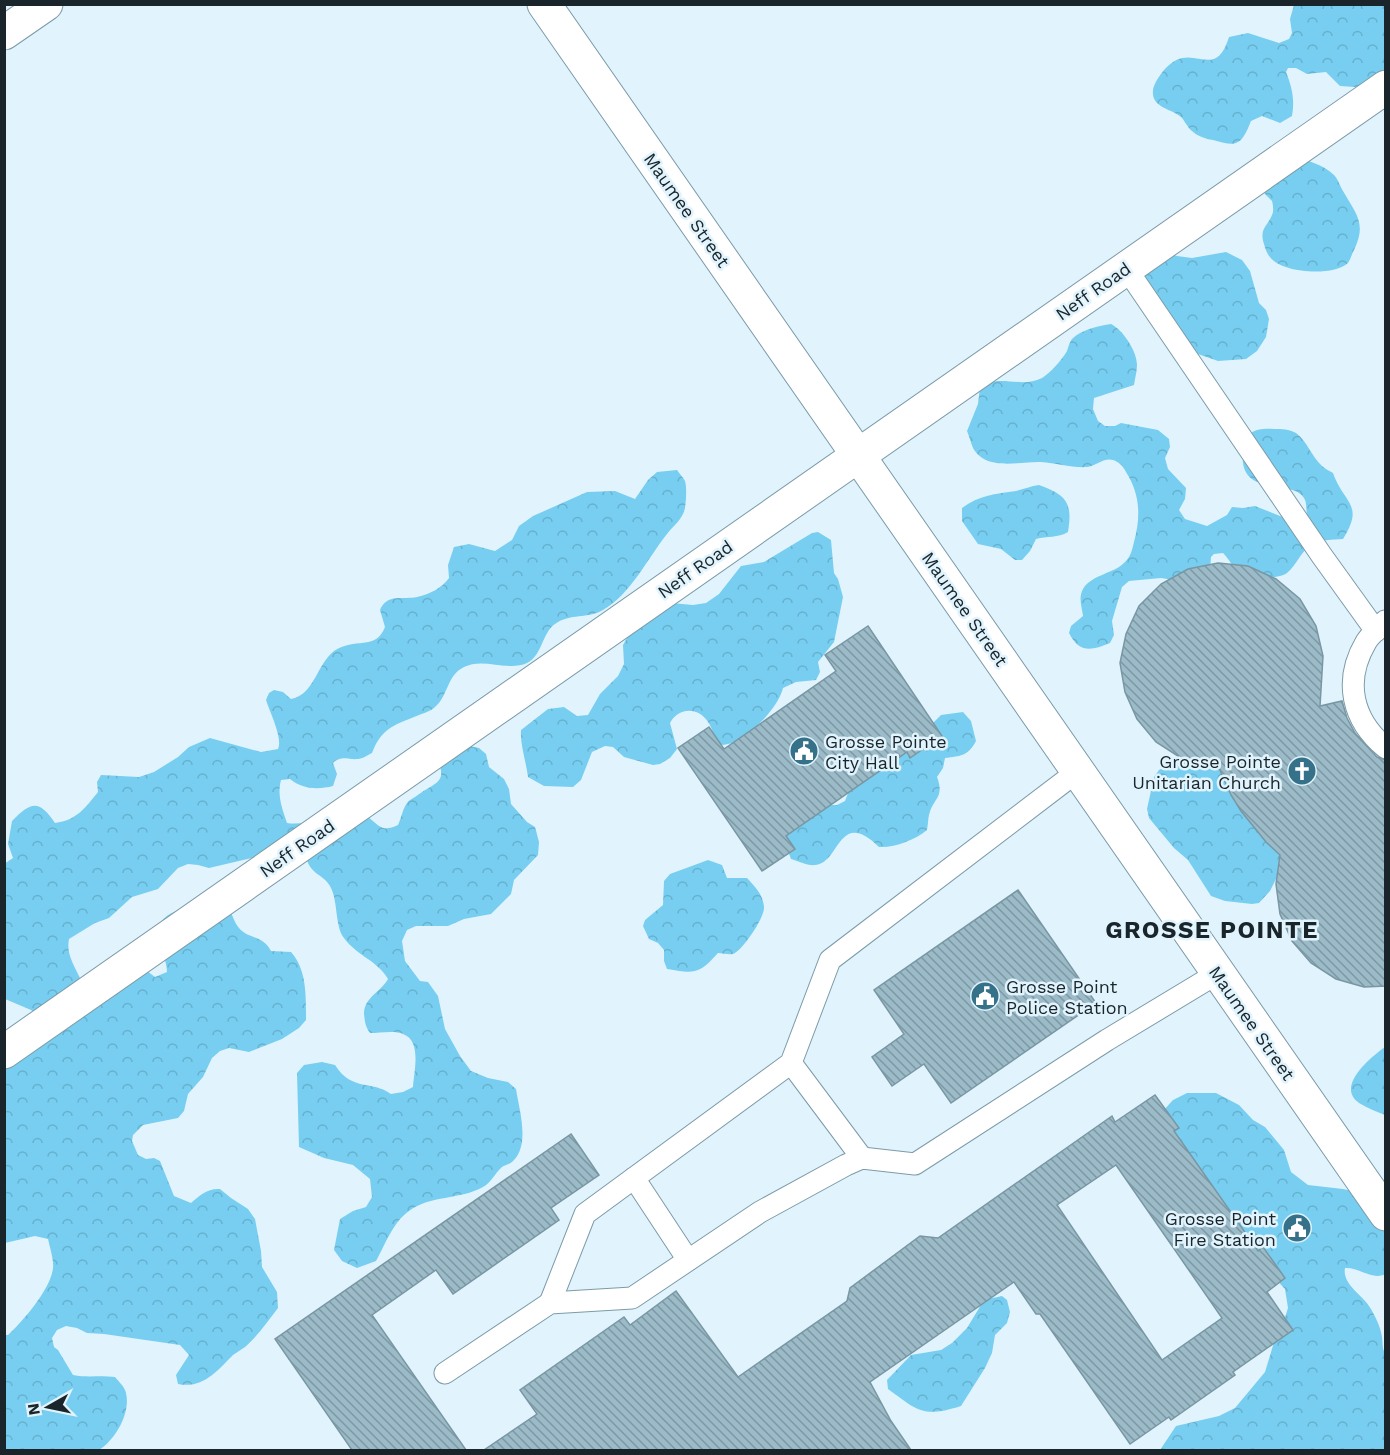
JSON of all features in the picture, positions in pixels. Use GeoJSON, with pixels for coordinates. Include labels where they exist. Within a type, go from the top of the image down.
{"type":"FeatureCollection","features":[{"type":"Feature","properties":{"kind":"street"},"geometry":{"type":"LineString","coordinates":[[4,33],[46,4]]}},
{"type":"Feature","properties":{"kind":"street","name":"Maumee Street"},"geometry":{"type":"LineString","coordinates":[[543,4],[1386,1214]]}},
{"type":"Feature","properties":{"kind":"street","name":"Neff Road"},"geometry":{"type":"LineString","coordinates":[[4,1053],[1386,87]]}},
{"type":"Feature","properties":{"kind":"lane"},"geometry":{"type":"LineString","coordinates":[[1126,268],[1322,556],[1381,626],[1367,640],[1356,664],[1353,690],[1358,715],[1372,737],[1386,748]]}},
{"type":"Feature","properties":{"kind":"lane"},"geometry":{"type":"LineString","coordinates":[[550,1303],[585,1214],[791,1063],[830,960],[1078,771]]}},
{"type":"Feature","properties":{"kind":"lane"},"geometry":{"type":"LineString","coordinates":[[445,1373],[550,1303],[632,1298],[760,1212],[846,1165],[862,1158],[915,1164],[1107,1040],[1218,973]]}},
{"type":"Feature","properties":{"kind":"lane"},"geometry":{"type":"LineString","coordinates":[[791,1063],[862,1158]]}},
{"type":"Feature","properties":{"kind":"lane"},"geometry":{"type":"LineString","coordinates":[[634,1178],[688,1260]]}},
{"type":"Feature","properties":{"kind":"green space"},"geometry":{"type":"Polygon","coordinates":[[[1294,5],[1385,5],[1386,82],[1355,87],[1340,86],[1326,72],[1307,74],[1296,68],[1288,68],[1286,72],[1293,99],[1292,116],[1280,123],[1262,116],[1251,121],[1241,140],[1233,144],[1207,139],[1196,134],[1181,117],[1155,101],[1153,90],[1156,82],[1174,61],[1184,58],[1209,60],[1216,58],[1223,51],[1229,37],[1248,33],[1279,43],[1289,39],[1292,33],[1290,19],[1294,5]]]}},
{"type":"Feature","properties":{"kind":"green space"},"geometry":{"type":"Polygon","coordinates":[[[1292,155],[1330,171],[1337,178],[1356,213],[1360,226],[1358,241],[1348,263],[1341,267],[1320,271],[1296,270],[1276,262],[1266,251],[1262,235],[1273,208],[1272,201],[1265,194],[1261,183],[1292,155]]]}},
{"type":"Feature","properties":{"kind":"green space"},"geometry":{"type":"Polygon","coordinates":[[[1161,251],[1192,258],[1226,252],[1242,260],[1250,271],[1259,303],[1266,310],[1269,319],[1266,337],[1257,351],[1246,359],[1218,361],[1195,353],[1139,273],[1161,251]]]}},
{"type":"Feature","properties":{"kind":"green space"},"geometry":{"type":"Polygon","coordinates":[[[1111,324],[1124,336],[1135,354],[1137,365],[1134,385],[1094,398],[1093,409],[1098,421],[1105,426],[1115,426],[1121,423],[1158,430],[1169,439],[1170,447],[1165,458],[1168,469],[1186,488],[1185,499],[1179,510],[1185,519],[1207,526],[1227,515],[1232,507],[1255,506],[1295,522],[1307,516],[1305,500],[1298,492],[1257,482],[1249,476],[1244,467],[1243,452],[1246,439],[1252,432],[1268,429],[1288,430],[1300,436],[1318,462],[1333,473],[1350,504],[1352,518],[1343,539],[1314,543],[1304,551],[1287,573],[1276,577],[1261,578],[1242,574],[1223,553],[1214,554],[1211,557],[1210,571],[1186,582],[1161,578],[1129,581],[1122,587],[1112,621],[1114,635],[1110,643],[1091,649],[1081,647],[1069,633],[1071,626],[1083,616],[1081,599],[1083,589],[1092,580],[1120,566],[1131,553],[1136,532],[1138,505],[1131,480],[1121,464],[1110,459],[1081,467],[1041,462],[995,463],[979,455],[973,448],[967,431],[978,404],[980,387],[995,381],[1026,382],[1042,378],[1062,358],[1071,340],[1076,336],[1091,328],[1111,324]]]}},
{"type":"Feature","properties":{"kind":"green space"},"geometry":{"type":"Polygon","coordinates":[[[677,470],[686,484],[684,512],[630,586],[613,603],[597,613],[567,618],[555,624],[547,633],[536,655],[527,663],[512,666],[479,663],[464,667],[454,675],[443,697],[433,708],[390,728],[380,738],[372,753],[360,759],[342,758],[333,763],[337,774],[333,786],[310,788],[290,779],[281,780],[280,797],[287,823],[304,823],[339,814],[357,813],[381,827],[391,828],[398,825],[409,801],[440,779],[441,769],[435,749],[469,746],[479,748],[486,754],[489,767],[504,779],[509,789],[511,804],[527,822],[535,827],[539,842],[538,855],[514,880],[511,894],[491,914],[464,919],[448,926],[416,926],[407,930],[402,941],[405,961],[420,981],[428,982],[438,996],[445,1029],[471,1071],[488,1078],[508,1082],[516,1089],[522,1135],[519,1153],[483,1187],[465,1194],[426,1202],[409,1211],[394,1227],[376,1261],[357,1268],[342,1261],[334,1250],[340,1219],[353,1211],[366,1207],[372,1197],[370,1179],[353,1165],[324,1158],[299,1147],[297,1073],[304,1065],[322,1062],[335,1065],[348,1079],[377,1087],[391,1094],[413,1087],[416,1057],[413,1043],[403,1034],[396,1032],[370,1033],[366,1024],[364,1014],[367,1003],[388,979],[379,967],[344,938],[339,928],[331,888],[310,867],[306,856],[256,857],[209,868],[188,864],[178,868],[158,889],[132,897],[109,918],[95,923],[69,939],[70,955],[80,978],[147,971],[155,977],[167,972],[157,937],[158,927],[163,920],[180,909],[220,900],[227,906],[239,928],[264,942],[271,951],[291,952],[296,959],[303,975],[306,1002],[306,1020],[299,1028],[282,1039],[249,1052],[229,1048],[220,1051],[212,1058],[203,1077],[188,1094],[184,1111],[178,1118],[143,1125],[133,1135],[132,1141],[138,1155],[160,1161],[174,1196],[191,1203],[208,1191],[220,1189],[248,1209],[255,1219],[262,1267],[277,1292],[278,1308],[254,1339],[215,1373],[195,1384],[187,1385],[178,1384],[176,1375],[189,1355],[180,1345],[87,1333],[66,1326],[57,1330],[52,1338],[54,1347],[73,1375],[115,1377],[123,1386],[127,1401],[124,1417],[111,1440],[99,1450],[5,1450],[5,1335],[8,1335],[21,1322],[42,1295],[51,1276],[53,1265],[48,1239],[35,1236],[5,1243],[5,1069],[18,1061],[39,1016],[5,999],[4,864],[13,858],[8,844],[12,821],[25,810],[35,806],[44,810],[55,823],[69,819],[84,808],[98,792],[97,782],[101,775],[139,777],[154,772],[189,747],[210,738],[261,752],[278,749],[279,739],[266,700],[269,693],[274,690],[283,692],[291,699],[299,696],[305,692],[323,663],[334,651],[376,639],[385,627],[380,610],[383,605],[391,599],[422,596],[443,585],[449,578],[448,565],[454,547],[469,544],[495,551],[512,540],[519,526],[533,516],[587,492],[615,491],[635,499],[648,480],[657,472],[677,470]]]}},
{"type":"Feature","properties":{"kind":"green space"},"geometry":{"type":"Polygon","coordinates":[[[1039,485],[1056,492],[1066,501],[1069,513],[1068,532],[1036,539],[1022,560],[1015,560],[1001,549],[978,544],[962,521],[962,508],[975,500],[1039,485]]]}},
{"type":"Feature","properties":{"kind":"green space"},"geometry":{"type":"Polygon","coordinates":[[[818,532],[831,540],[834,573],[843,597],[834,642],[818,662],[820,672],[816,680],[796,682],[783,688],[776,703],[764,718],[750,732],[734,742],[723,745],[717,740],[704,717],[694,712],[683,712],[670,723],[677,749],[670,758],[660,764],[653,765],[624,757],[613,747],[605,746],[592,752],[581,780],[573,787],[544,786],[528,777],[521,730],[548,709],[564,707],[577,716],[588,715],[600,694],[618,676],[624,664],[623,645],[632,629],[671,603],[693,605],[706,603],[719,594],[741,566],[764,562],[812,533],[818,532]]]}},
{"type":"Feature","properties":{"kind":"green space"},"geometry":{"type":"Polygon","coordinates":[[[963,712],[971,721],[976,741],[970,750],[963,754],[945,758],[943,768],[937,777],[940,789],[931,809],[927,830],[904,843],[885,847],[879,847],[866,836],[855,833],[847,835],[823,862],[812,865],[791,859],[783,838],[827,805],[837,805],[845,801],[852,783],[925,731],[941,715],[963,712]]]}},
{"type":"Feature","properties":{"kind":"green space"},"geometry":{"type":"Polygon","coordinates":[[[1189,761],[1200,766],[1219,769],[1277,843],[1283,865],[1270,891],[1259,903],[1225,901],[1211,896],[1188,860],[1174,848],[1149,818],[1147,809],[1154,777],[1159,770],[1173,762],[1189,761]]]}},
{"type":"Feature","properties":{"kind":"green space"},"geometry":{"type":"Polygon","coordinates":[[[708,860],[722,865],[727,878],[747,878],[760,894],[764,907],[763,912],[747,940],[733,954],[718,953],[696,971],[684,972],[667,969],[664,950],[658,943],[649,939],[643,926],[645,920],[663,905],[664,881],[670,874],[708,860]]]}},
{"type":"Feature","properties":{"kind":"green space"},"geometry":{"type":"Polygon","coordinates":[[[1385,1047],[1385,1115],[1359,1103],[1353,1096],[1351,1088],[1358,1072],[1385,1047]]]}},
{"type":"Feature","properties":{"kind":"green space"},"geometry":{"type":"Polygon","coordinates":[[[1187,1093],[1216,1093],[1239,1105],[1253,1120],[1265,1127],[1284,1150],[1291,1172],[1308,1185],[1362,1193],[1386,1210],[1385,1274],[1376,1276],[1345,1268],[1349,1284],[1366,1302],[1377,1321],[1386,1355],[1385,1450],[1160,1450],[1176,1426],[1219,1416],[1235,1408],[1265,1372],[1288,1308],[1285,1289],[1270,1273],[1153,1122],[1173,1100],[1187,1093]]]}},
{"type":"Feature","properties":{"kind":"green space"},"geometry":{"type":"Polygon","coordinates":[[[1002,1296],[1007,1300],[1010,1312],[1007,1323],[995,1335],[992,1353],[985,1368],[961,1406],[929,1412],[914,1407],[888,1389],[887,1380],[911,1355],[941,1350],[952,1343],[967,1328],[984,1300],[1002,1296]]]}},
{"type":"Feature","properties":{"kind":"building","name":"Grosse Pointe Unitarian Church"},"geometry":{"type":"Polygon","coordinates":[[[1218,563],[1248,566],[1276,579],[1300,599],[1316,626],[1323,656],[1320,706],[1342,701],[1355,733],[1377,757],[1386,760],[1386,986],[1364,987],[1336,979],[1311,963],[1292,941],[1280,914],[1276,884],[1280,855],[1266,842],[1241,811],[1219,768],[1181,758],[1156,742],[1137,719],[1125,692],[1120,663],[1126,634],[1139,606],[1161,584],[1188,569],[1218,563]]]}},
{"type":"Feature","properties":{"kind":"building","name":"Grosse Pointe City Hall"},"geometry":{"type":"Polygon","coordinates":[[[868,626],[942,736],[910,758],[907,752],[786,836],[795,849],[762,871],[678,748],[709,727],[724,749],[836,671],[825,655],[868,626]]]}},
{"type":"Feature","properties":{"kind":"building","name":"Grosse Point Police Station"},"geometry":{"type":"Polygon","coordinates":[[[1018,890],[1096,1003],[951,1103],[924,1064],[892,1086],[872,1057],[904,1034],[874,990],[1018,890]]]}},
{"type":"Feature","properties":{"kind":"building"},"geometry":{"type":"Polygon","coordinates":[[[1155,1095],[1179,1128],[1174,1131],[1258,1251],[1263,1247],[1285,1278],[1267,1292],[1293,1330],[1233,1372],[1235,1375],[1171,1420],[1169,1417],[1130,1444],[1040,1314],[1036,1314],[1014,1282],[870,1382],[891,1421],[911,1450],[484,1450],[537,1414],[520,1390],[624,1317],[630,1325],[676,1291],[738,1377],[847,1301],[850,1288],[920,1236],[938,1238],[1112,1116],[1115,1122],[1155,1095]],[[1116,1165],[1057,1205],[1162,1360],[1222,1318],[1116,1165]]]}},
{"type":"Feature","properties":{"kind":"building"},"geometry":{"type":"Polygon","coordinates":[[[571,1134],[599,1175],[551,1208],[559,1220],[453,1294],[436,1270],[372,1315],[466,1450],[352,1450],[275,1339],[571,1134]]]}},
{"type":"Feature","properties":{"kind":"place","name":"Grosse Pointe City Hall"},"geometry":{"type":"Point","coordinates":[804,751]}},
{"type":"Feature","properties":{"kind":"place","name":"Grosse Pointe Unitarian Church"},"geometry":{"type":"Point","coordinates":[1302,771]}},
{"type":"Feature","properties":{"kind":"place","name":"Grosse Point Police Station"},"geometry":{"type":"Point","coordinates":[985,996]}},
{"type":"Feature","properties":{"kind":"place","name":"Grosse Point Fire Station"},"geometry":{"type":"Point","coordinates":[1297,1228]}},
{"type":"Feature","properties":{"kind":"district","name":"GROSSE POINTE"},"geometry":{"type":"Point","coordinates":[1212,930]}}]}
